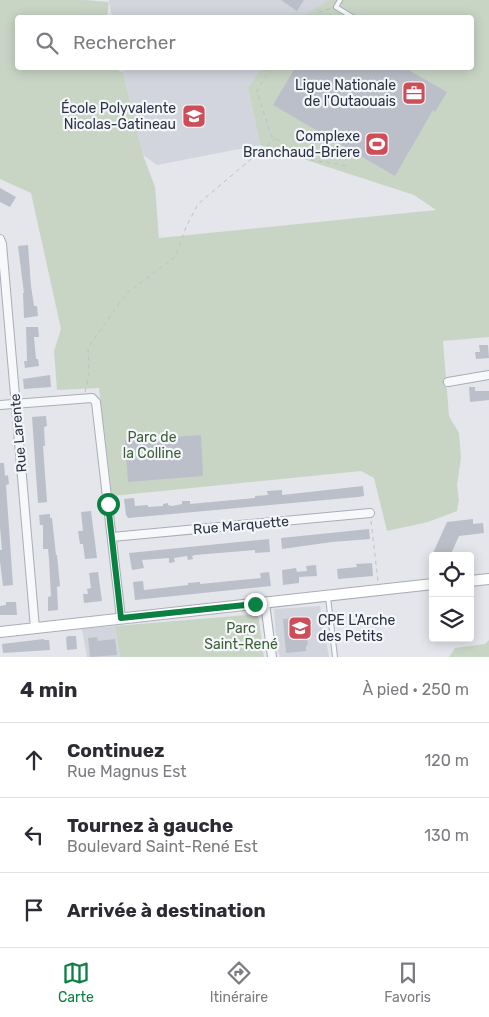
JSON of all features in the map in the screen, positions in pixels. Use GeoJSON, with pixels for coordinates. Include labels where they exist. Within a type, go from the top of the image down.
{"type":"FeatureCollection","features":[{"type":"Feature","properties":{"kind":"street","name":"Rue Larente"},"geometry":{"type":"LineString","coordinates":[[0,239],[2,244],[35,628]]}},
{"type":"Feature","properties":{"kind":"street"},"geometry":{"type":"LineString","coordinates":[[448,382],[489,376]]}},
{"type":"Feature","properties":{"kind":"street"},"geometry":{"type":"LineString","coordinates":[[0,405],[92,398],[96,402],[121,618]]}},
{"type":"Feature","properties":{"kind":"street","name":"Rue Marquette"},"geometry":{"type":"LineString","coordinates":[[112,538],[370,513]]}},
{"type":"Feature","properties":{"kind":"street"},"geometry":{"type":"LineString","coordinates":[[474,580],[489,579]]}},
{"type":"Feature","properties":{"kind":"street"},"geometry":{"type":"LineString","coordinates":[[0,632],[429,585]]}},
{"type":"Feature","properties":{"kind":"street"},"geometry":{"type":"LineString","coordinates":[[266,602],[272,657]]}},
{"type":"Feature","properties":{"kind":"lane"},"geometry":{"type":"LineString","coordinates":[[340,0],[336,7],[349,15]]}},
{"type":"Feature","properties":{"kind":"lane"},"geometry":{"type":"LineString","coordinates":[[328,595],[335,657]]}},
{"type":"Feature","properties":{"kind":"path"},"geometry":{"type":"LineString","coordinates":[[315,15],[336,7]]}},
{"type":"Feature","properties":{"kind":"path"},"geometry":{"type":"LineString","coordinates":[[270,70],[257,91],[271,136],[312,160],[348,166]]}},
{"type":"Feature","properties":{"kind":"path"},"geometry":{"type":"LineString","coordinates":[[85,399],[89,376],[88,347],[99,331],[127,293],[175,257],[186,227],[198,204],[276,138]]}},
{"type":"Feature","properties":{"kind":"path"},"geometry":{"type":"LineString","coordinates":[[370,513],[379,591]]}},
{"type":"Feature","properties":{"kind":"shaded area"},"geometry":{"type":"Polygon","coordinates":[[[109,0],[329,0],[306,15],[112,15],[109,0]]]}},
{"type":"Feature","properties":{"kind":"shaded area","name":"École Polyvalente Nicolas-Gatineau"},"geometry":{"type":"Polygon","coordinates":[[[122,70],[261,70],[248,87],[260,145],[157,165],[143,155],[122,70]]]}},
{"type":"Feature","properties":{"kind":"shaded area","name":"CPE L'Arche des Petits"},"geometry":{"type":"Polygon","coordinates":[[[320,606],[329,657],[280,657],[277,648],[274,609],[320,606]]]}},
{"type":"Feature","properties":{"kind":"shaded area"},"geometry":{"type":"Polygon","coordinates":[[[115,626],[120,657],[87,657],[82,629],[115,626]]]}},
{"type":"Feature","properties":{"kind":"green space","name":"Parc de la Colline"},"geometry":{"type":"Polygon","coordinates":[[[0,0],[85,0],[109,2],[107,15],[15,15],[15,70],[118,70],[123,72],[143,155],[155,187],[159,238],[436,210],[414,195],[260,145],[248,87],[261,70],[474,70],[474,15],[304,15],[329,0],[489,0],[489,337],[443,341],[449,416],[459,433],[461,458],[457,485],[459,500],[457,511],[428,522],[387,531],[374,478],[361,471],[112,496],[99,388],[57,390],[54,351],[61,329],[31,193],[0,179],[0,0]]]}},
{"type":"Feature","properties":{"kind":"green space","name":"Parc Saint-René"},"geometry":{"type":"Polygon","coordinates":[[[258,614],[264,657],[120,657],[115,626],[258,614]]]}},
{"type":"Feature","properties":{"kind":"green space"},"geometry":{"type":"Polygon","coordinates":[[[489,640],[489,657],[449,657],[455,648],[485,644],[489,640]]]}},
{"type":"Feature","properties":{"kind":"building"},"geometry":{"type":"Polygon","coordinates":[[[281,0],[304,0],[297,11],[281,0]]]}},
{"type":"Feature","properties":{"kind":"building","name":"Complexe Branchaud-Briere"},"geometry":{"type":"Polygon","coordinates":[[[294,70],[408,70],[447,92],[435,112],[433,110],[395,176],[273,105],[294,70]]]}},
{"type":"Feature","properties":{"kind":"building"},"geometry":{"type":"Polygon","coordinates":[[[0,188],[16,197],[10,207],[0,202],[0,188]]]}},
{"type":"Feature","properties":{"kind":"building"},"geometry":{"type":"Polygon","coordinates":[[[28,245],[31,286],[34,306],[37,306],[38,316],[24,318],[24,293],[18,246],[28,245]]]}},
{"type":"Feature","properties":{"kind":"building"},"geometry":{"type":"Polygon","coordinates":[[[26,327],[38,327],[39,337],[34,337],[36,359],[38,359],[39,366],[25,368],[24,361],[27,361],[26,327]]]}},
{"type":"Feature","properties":{"kind":"building"},"geometry":{"type":"Polygon","coordinates":[[[479,345],[488,345],[489,358],[476,359],[475,352],[480,352],[479,345]]]}},
{"type":"Feature","properties":{"kind":"building"},"geometry":{"type":"Polygon","coordinates":[[[50,375],[51,387],[24,389],[23,379],[50,375]]]}},
{"type":"Feature","properties":{"kind":"building"},"geometry":{"type":"Polygon","coordinates":[[[469,387],[475,387],[475,391],[489,391],[489,400],[470,402],[469,387]]]}},
{"type":"Feature","properties":{"kind":"building"},"geometry":{"type":"Polygon","coordinates":[[[46,416],[47,426],[44,427],[45,446],[43,446],[47,502],[38,503],[32,417],[46,416]]]}},
{"type":"Feature","properties":{"kind":"building"},"geometry":{"type":"Polygon","coordinates":[[[201,435],[203,476],[128,482],[125,440],[201,435]]]}},
{"type":"Feature","properties":{"kind":"building"},"geometry":{"type":"Polygon","coordinates":[[[0,463],[4,463],[5,476],[8,475],[9,484],[6,485],[13,585],[3,586],[0,561],[0,550],[2,550],[0,463]]]}},
{"type":"Feature","properties":{"kind":"building"},"geometry":{"type":"Polygon","coordinates":[[[363,486],[364,496],[358,497],[128,518],[124,499],[134,498],[135,506],[163,506],[163,504],[168,503],[168,505],[172,506],[182,504],[182,501],[190,501],[190,504],[255,498],[255,496],[268,495],[267,491],[282,490],[282,495],[363,486]]]}},
{"type":"Feature","properties":{"kind":"building"},"geometry":{"type":"Polygon","coordinates":[[[91,511],[97,558],[85,559],[83,544],[80,544],[78,531],[83,531],[81,512],[91,511]]]}},
{"type":"Feature","properties":{"kind":"building"},"geometry":{"type":"Polygon","coordinates":[[[50,514],[60,586],[57,587],[58,610],[48,611],[48,597],[51,596],[48,549],[43,549],[43,525],[40,525],[39,515],[50,514]]]}},
{"type":"Feature","properties":{"kind":"building"},"geometry":{"type":"Polygon","coordinates":[[[473,519],[473,524],[483,523],[484,533],[459,536],[452,552],[433,552],[447,522],[473,519]]]}},
{"type":"Feature","properties":{"kind":"building"},"geometry":{"type":"Polygon","coordinates":[[[369,529],[370,539],[282,549],[281,538],[369,529]]]}},
{"type":"Feature","properties":{"kind":"building"},"geometry":{"type":"Polygon","coordinates":[[[269,539],[270,552],[255,553],[255,550],[195,555],[192,556],[193,559],[188,560],[187,556],[174,558],[175,562],[169,563],[169,558],[142,560],[144,568],[132,570],[129,553],[269,539]]]}},
{"type":"Feature","properties":{"kind":"building"},"geometry":{"type":"Polygon","coordinates":[[[372,563],[373,576],[338,579],[337,569],[357,567],[356,564],[372,563]]]}},
{"type":"Feature","properties":{"kind":"building"},"geometry":{"type":"Polygon","coordinates":[[[316,565],[317,576],[299,577],[299,583],[283,585],[282,570],[296,568],[297,572],[307,571],[306,566],[316,565]]]}},
{"type":"Feature","properties":{"kind":"building"},"geometry":{"type":"Polygon","coordinates":[[[98,572],[102,601],[84,603],[83,594],[88,594],[87,589],[91,588],[89,573],[98,572]]]}},
{"type":"Feature","properties":{"kind":"building"},"geometry":{"type":"Polygon","coordinates":[[[269,572],[271,586],[135,600],[133,582],[143,581],[144,590],[188,585],[188,583],[200,582],[200,584],[261,578],[260,573],[269,572]]]}},
{"type":"Feature","properties":{"kind":"building"},"geometry":{"type":"Polygon","coordinates":[[[6,602],[16,602],[17,615],[0,615],[0,606],[6,605],[6,602]]]}},
{"type":"Feature","properties":{"kind":"building"},"geometry":{"type":"Polygon","coordinates":[[[303,617],[308,645],[306,646],[306,651],[286,653],[283,619],[303,617]]]}},
{"type":"Feature","properties":{"kind":"building"},"geometry":{"type":"Polygon","coordinates":[[[76,636],[77,649],[67,650],[66,637],[76,636]]]}},
{"type":"Feature","properties":{"kind":"building"},"geometry":{"type":"Polygon","coordinates":[[[97,637],[98,641],[115,639],[117,655],[90,657],[88,638],[97,637]]]}},
{"type":"Feature","properties":{"kind":"building"},"geometry":{"type":"Polygon","coordinates":[[[49,640],[50,650],[3,653],[2,644],[49,640]]]}},
{"type":"Feature","properties":{"kind":"place","name":"Ligue Nationale de l'Outaouais"},"geometry":{"type":"Point","coordinates":[414,93]}},
{"type":"Feature","properties":{"kind":"place","name":"École Polyvalente Nicolas-Gatineau"},"geometry":{"type":"Point","coordinates":[194,116]}},
{"type":"Feature","properties":{"kind":"place","name":"Complexe Branchaud-Briere"},"geometry":{"type":"Point","coordinates":[377,144]}},
{"type":"Feature","properties":{"kind":"place","name":"CPE L'Arche des Petits"},"geometry":{"type":"Point","coordinates":[300,628]}},
{"type":"Feature","properties":{"kind":"route"},"geometry":{"type":"LineString","coordinates":[[108,504],[121,618],[255,604]]}}]}
